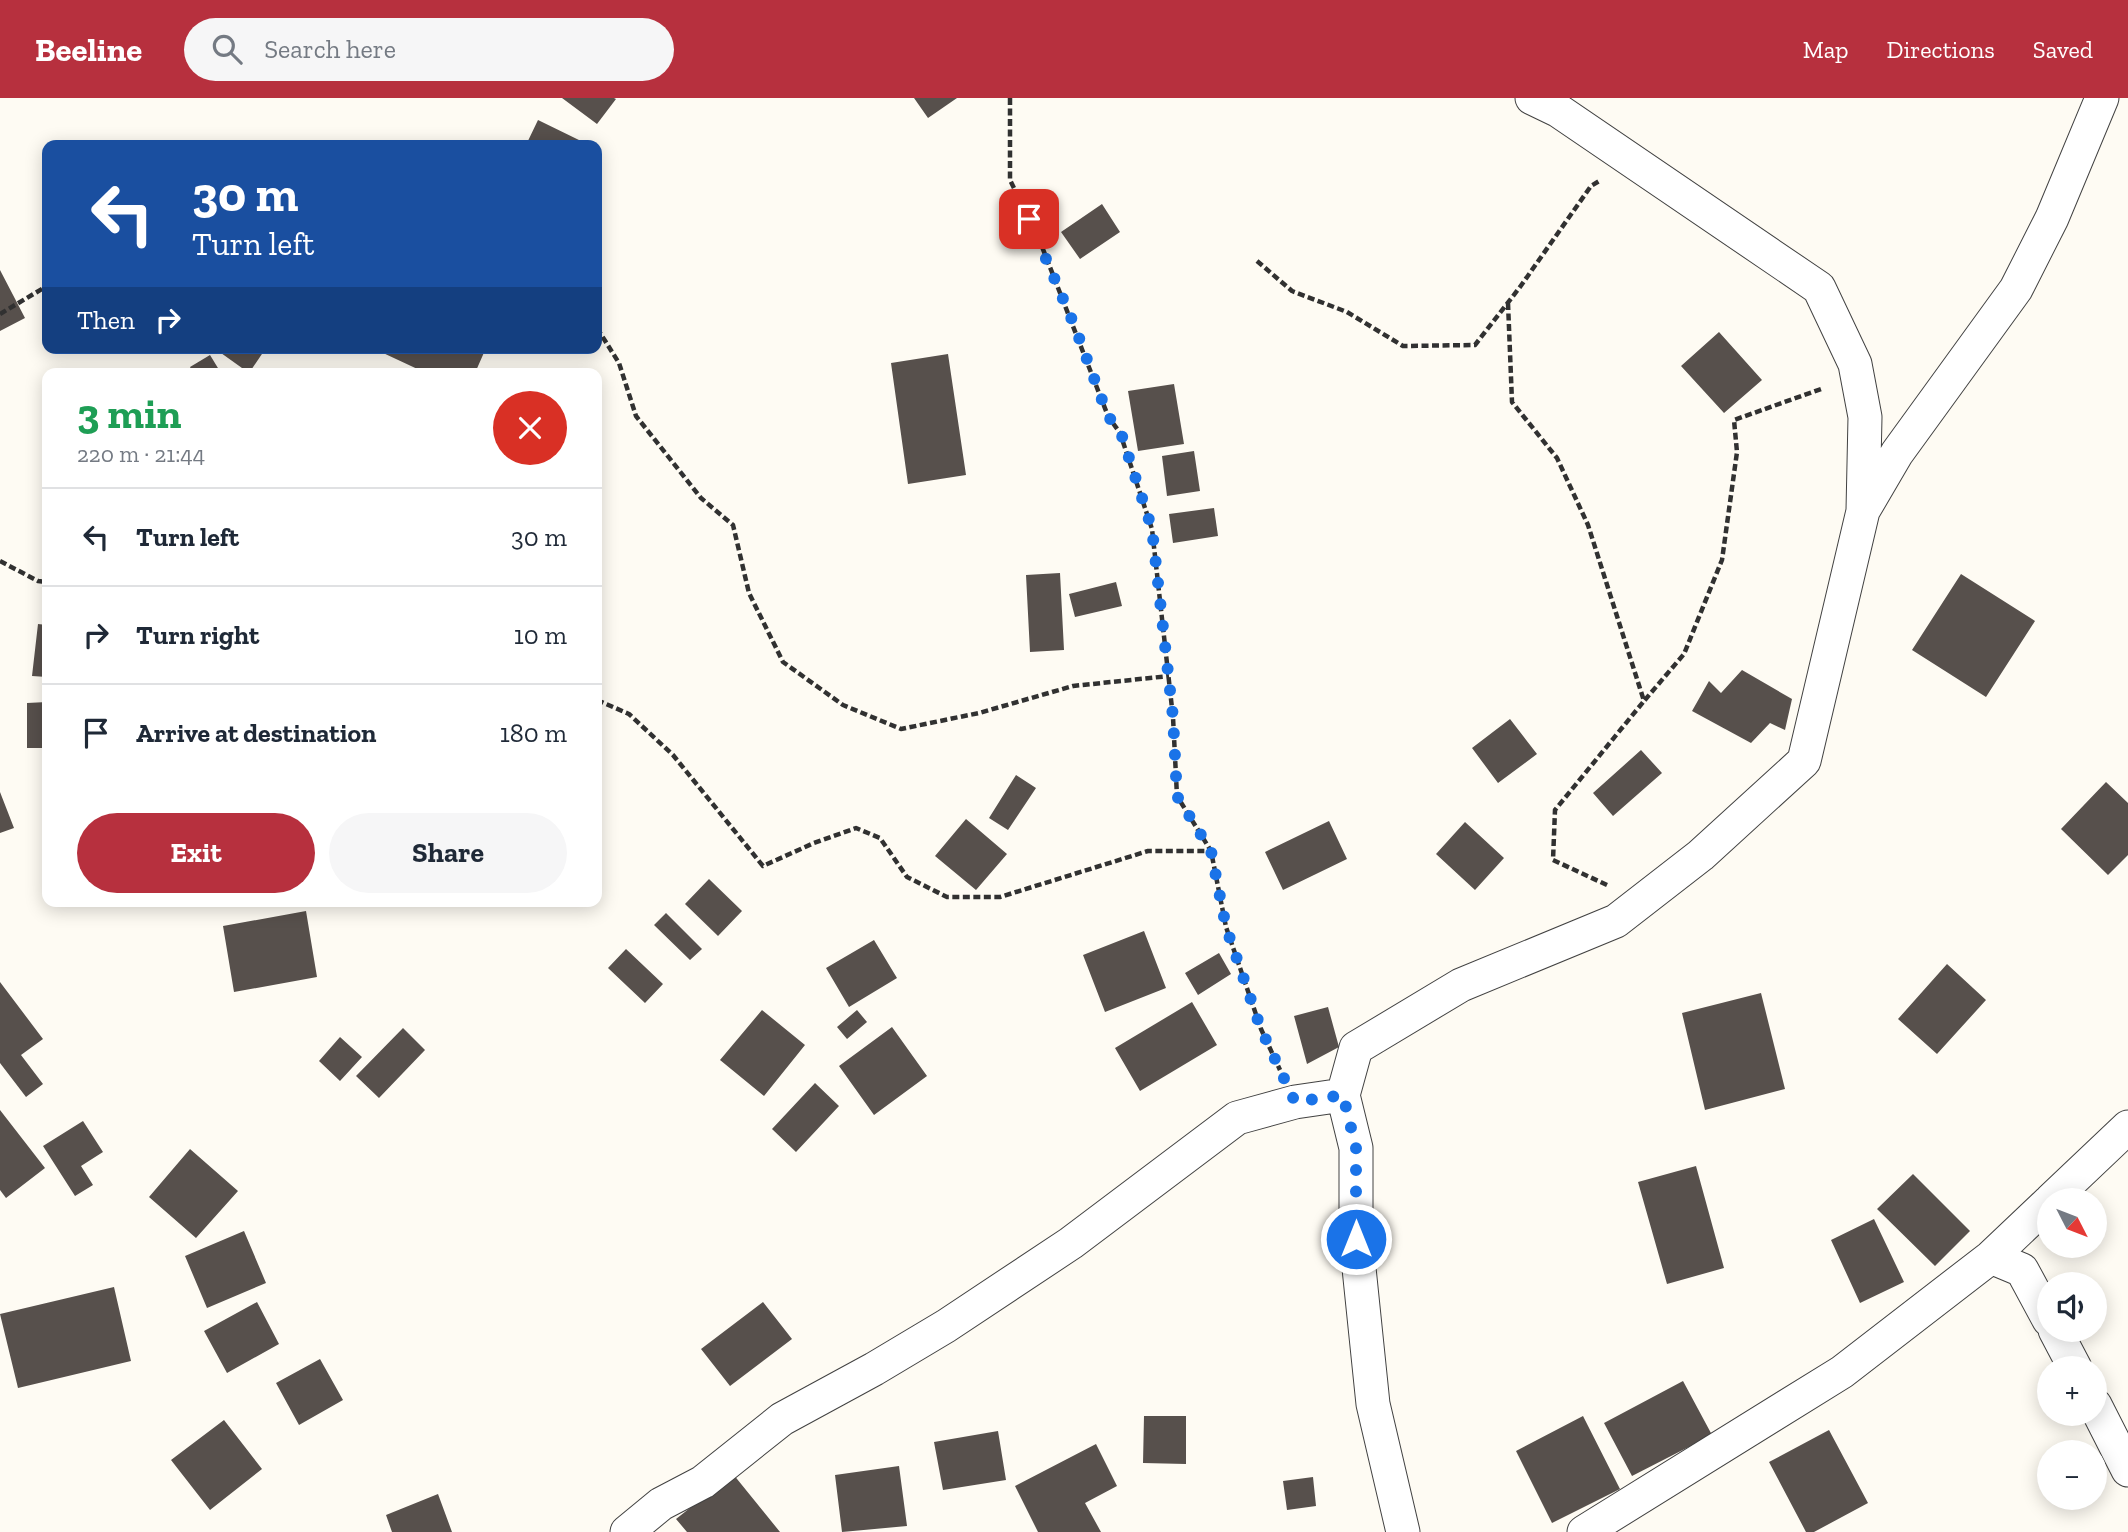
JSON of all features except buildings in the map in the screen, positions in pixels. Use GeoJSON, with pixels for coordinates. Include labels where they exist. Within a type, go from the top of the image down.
{"type":"FeatureCollection","features":[{"type":"Feature","properties":{"kind":"street"},"geometry":{"type":"LineString","coordinates":[[1403,1532],[1373,1404],[1356,1239],[1356,1148],[1343,1095],[1356,1048],[1461,985],[1616,921],[1702,855],[1804,761],[1863,511],[1865,417],[1854,364],[1819,288],[1559,111],[1532,98]]}},
{"type":"Feature","properties":{"kind":"street"},"geometry":{"type":"LineString","coordinates":[[1863,511],[1898,453],[2016,289],[2052,218],[2102,98]]}},
{"type":"Feature","properties":{"kind":"street"},"geometry":{"type":"LineString","coordinates":[[627,1532],[661,1504],[703,1482],[782,1419],[946,1326],[1071,1242],[1237,1118],[1295,1102],[1343,1095]]}},
{"type":"Feature","properties":{"kind":"street"},"geometry":{"type":"LineString","coordinates":[[2064,1188],[2128,1127]]}},
{"type":"Feature","properties":{"kind":"street"},"geometry":{"type":"LineString","coordinates":[[1584,1532],[1842,1372],[1991,1257],[2037,1213]]}},
{"type":"Feature","properties":{"kind":"street"},"geometry":{"type":"LineString","coordinates":[[1991,1257],[2022,1270],[2037,1298]]}},
{"type":"Feature","properties":{"kind":"street"},"geometry":{"type":"LineString","coordinates":[[2107,1424],[2124,1451]]}},
{"type":"Feature","properties":{"kind":"path"},"geometry":{"type":"LineString","coordinates":[[1010,98],[1010,180],[1044,252],[1108,416],[1121,433],[1152,529],[1169,676],[1177,796],[1211,851],[1226,927],[1261,1029],[1295,1102]]}},
{"type":"Feature","properties":{"kind":"path"},"geometry":{"type":"LineString","coordinates":[[1257,261],[1292,291],[1347,312],[1403,345],[1475,345],[1591,186],[1631,160]]}},
{"type":"Feature","properties":{"kind":"path"},"geometry":{"type":"LineString","coordinates":[[0,314],[42,289]]}},
{"type":"Feature","properties":{"kind":"path"},"geometry":{"type":"LineString","coordinates":[[1508,303],[1512,402],[1557,458],[1588,525],[1644,701]]}},
{"type":"Feature","properties":{"kind":"path"},"geometry":{"type":"LineString","coordinates":[[602,336],[619,363],[636,416],[701,498],[733,525],[749,593],[783,662],[843,705],[901,729],[979,713],[1073,686],[1169,676]]}},
{"type":"Feature","properties":{"kind":"path"},"geometry":{"type":"LineString","coordinates":[[1610,886],[1553,860],[1555,810],[1684,654],[1722,560],[1737,452],[1734,420],[1857,377]]}},
{"type":"Feature","properties":{"kind":"path"},"geometry":{"type":"LineString","coordinates":[[0,561],[42,581]]}},
{"type":"Feature","properties":{"kind":"path"},"geometry":{"type":"LineString","coordinates":[[602,702],[629,714],[673,755],[763,866],[856,828],[880,838],[906,877],[947,897],[1000,897],[1148,851],[1211,851]]}},
{"type":"Feature","properties":{"kind":"route"},"geometry":{"type":"LineString","coordinates":[[1029,219],[1075,327],[1108,416],[1121,433],[1152,529],[1173,717],[1177,796],[1211,851],[1226,927],[1261,1029],[1295,1102],[1343,1095],[1356,1148],[1356,1239]]}}]}
